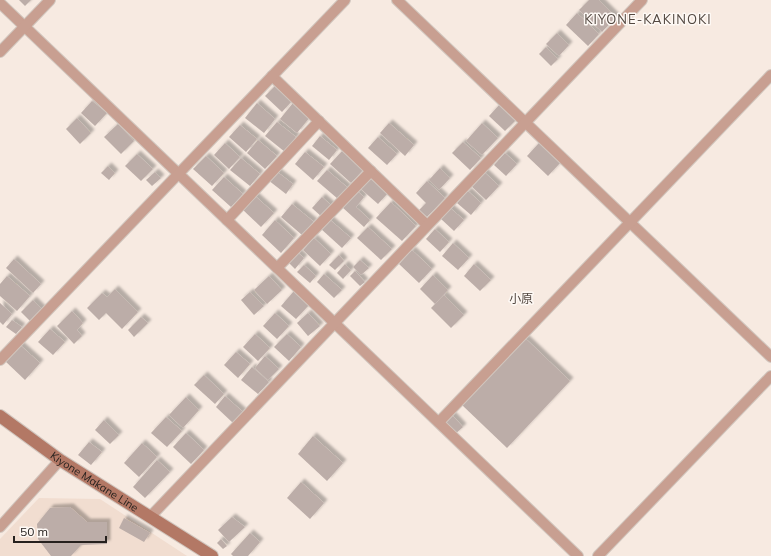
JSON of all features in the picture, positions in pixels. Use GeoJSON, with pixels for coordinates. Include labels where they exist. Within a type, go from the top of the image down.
{"type":"FeatureCollection","features":[{"type":"Feature","properties":{"kind":"main road","name":"Kiyone Makane Line"},"geometry":{"type":"LineString","coordinates":[[0,416],[60,460],[151,516],[212,556]]}},
{"type":"Feature","properties":{"kind":"street"},"geometry":{"type":"LineString","coordinates":[[0,52],[50,0]]}},
{"type":"Feature","properties":{"kind":"street"},"geometry":{"type":"LineString","coordinates":[[0,360],[346,0]]}},
{"type":"Feature","properties":{"kind":"street"},"geometry":{"type":"LineString","coordinates":[[397,0],[771,356]]}},
{"type":"Feature","properties":{"kind":"street"},"geometry":{"type":"LineString","coordinates":[[151,516],[642,0]]}},
{"type":"Feature","properties":{"kind":"street"},"geometry":{"type":"LineString","coordinates":[[0,3],[578,556]]}},
{"type":"Feature","properties":{"kind":"street"},"geometry":{"type":"LineString","coordinates":[[439,422],[771,75]]}},
{"type":"Feature","properties":{"kind":"street"},"geometry":{"type":"LineString","coordinates":[[272,76],[427,225]]}},
{"type":"Feature","properties":{"kind":"street"},"geometry":{"type":"LineString","coordinates":[[227,220],[319,121]]}},
{"type":"Feature","properties":{"kind":"street"},"geometry":{"type":"LineString","coordinates":[[277,268],[371,171]]}},
{"type":"Feature","properties":{"kind":"street"},"geometry":{"type":"LineString","coordinates":[[598,556],[770,379]]}},
{"type":"Feature","properties":{"kind":"street"},"geometry":{"type":"LineString","coordinates":[[0,527],[60,460]]}},
{"type":"Feature","properties":{"kind":"shaded area"},"geometry":{"type":"Polygon","coordinates":[[[39,498],[100,499],[187,556],[0,556],[0,539],[39,498]]]}},
{"type":"Feature","properties":{"kind":"building"},"geometry":{"type":"Polygon","coordinates":[[[19,0],[31,0],[25,6],[19,0]]]}},
{"type":"Feature","properties":{"kind":"building"},"geometry":{"type":"Polygon","coordinates":[[[589,0],[599,0],[616,17],[602,32],[579,10],[589,0]]]}},
{"type":"Feature","properties":{"kind":"building"},"geometry":{"type":"Polygon","coordinates":[[[577,13],[599,34],[588,46],[566,25],[577,13]]]}},
{"type":"Feature","properties":{"kind":"building"},"geometry":{"type":"Polygon","coordinates":[[[557,33],[569,45],[559,56],[546,44],[557,33]]]}},
{"type":"Feature","properties":{"kind":"building"},"geometry":{"type":"Polygon","coordinates":[[[546,47],[558,59],[551,66],[539,54],[546,47]]]}},
{"type":"Feature","properties":{"kind":"building"},"geometry":{"type":"Polygon","coordinates":[[[276,85],[292,101],[282,112],[265,96],[276,85]]]}},
{"type":"Feature","properties":{"kind":"building"},"geometry":{"type":"Polygon","coordinates":[[[92,101],[107,113],[95,126],[81,113],[92,101]]]}},
{"type":"Feature","properties":{"kind":"building"},"geometry":{"type":"Polygon","coordinates":[[[257,103],[275,119],[264,133],[245,118],[257,103]]]}},
{"type":"Feature","properties":{"kind":"building"},"geometry":{"type":"Polygon","coordinates":[[[293,103],[310,117],[297,133],[280,119],[293,103]]]}},
{"type":"Feature","properties":{"kind":"building"},"geometry":{"type":"Polygon","coordinates":[[[501,103],[518,118],[505,131],[489,116],[501,103]]]}},
{"type":"Feature","properties":{"kind":"building"},"geometry":{"type":"Polygon","coordinates":[[[77,118],[91,133],[80,144],[66,129],[77,118]]]}},
{"type":"Feature","properties":{"kind":"building"},"geometry":{"type":"Polygon","coordinates":[[[277,122],[296,137],[285,152],[265,136],[277,122]]]}},
{"type":"Feature","properties":{"kind":"building"},"geometry":{"type":"Polygon","coordinates":[[[389,123],[414,145],[405,156],[380,133],[389,123]]]}},
{"type":"Feature","properties":{"kind":"building"},"geometry":{"type":"Polygon","coordinates":[[[482,123],[498,138],[482,155],[466,141],[482,123]]]}},
{"type":"Feature","properties":{"kind":"building"},"geometry":{"type":"Polygon","coordinates":[[[118,124],[134,141],[121,154],[104,137],[118,124]]]}},
{"type":"Feature","properties":{"kind":"building"},"geometry":{"type":"Polygon","coordinates":[[[240,125],[257,139],[246,152],[229,137],[240,125]]]}},
{"type":"Feature","properties":{"kind":"building"},"geometry":{"type":"Polygon","coordinates":[[[320,136],[337,150],[329,160],[312,146],[320,136]]]}},
{"type":"Feature","properties":{"kind":"building"},"geometry":{"type":"Polygon","coordinates":[[[378,137],[397,154],[387,165],[368,148],[378,137]]]}},
{"type":"Feature","properties":{"kind":"building"},"geometry":{"type":"Polygon","coordinates":[[[258,140],[277,156],[265,169],[247,153],[258,140]]]}},
{"type":"Feature","properties":{"kind":"building"},"geometry":{"type":"Polygon","coordinates":[[[463,142],[481,158],[470,170],[452,153],[463,142]]]}},
{"type":"Feature","properties":{"kind":"building"},"geometry":{"type":"Polygon","coordinates":[[[225,143],[240,157],[229,169],[214,155],[225,143]]]}},
{"type":"Feature","properties":{"kind":"building"},"geometry":{"type":"Polygon","coordinates":[[[539,143],[561,162],[548,176],[527,156],[539,143]]]}},
{"type":"Feature","properties":{"kind":"building"},"geometry":{"type":"Polygon","coordinates":[[[344,149],[365,168],[351,183],[330,164],[344,149]]]}},
{"type":"Feature","properties":{"kind":"building"},"geometry":{"type":"Polygon","coordinates":[[[305,152],[324,167],[313,180],[295,164],[305,152]]]}},
{"type":"Feature","properties":{"kind":"building"},"geometry":{"type":"Polygon","coordinates":[[[505,153],[517,164],[506,176],[494,165],[505,153]]]}},
{"type":"Feature","properties":{"kind":"building"},"geometry":{"type":"Polygon","coordinates":[[[137,154],[153,169],[141,181],[125,166],[137,154]]]}},
{"type":"Feature","properties":{"kind":"building"},"geometry":{"type":"Polygon","coordinates":[[[206,156],[224,173],[212,186],[193,169],[206,156]]]}},
{"type":"Feature","properties":{"kind":"building"},"geometry":{"type":"Polygon","coordinates":[[[241,158],[260,174],[250,186],[230,170],[241,158]]]}},
{"type":"Feature","properties":{"kind":"building"},"geometry":{"type":"Polygon","coordinates":[[[108,166],[115,173],[109,180],[101,173],[108,166]]]}},
{"type":"Feature","properties":{"kind":"building"},"geometry":{"type":"Polygon","coordinates":[[[440,168],[450,178],[439,190],[429,180],[440,168]]]}},
{"type":"Feature","properties":{"kind":"building"},"geometry":{"type":"Polygon","coordinates":[[[327,170],[348,188],[338,199],[317,181],[327,170]]]}},
{"type":"Feature","properties":{"kind":"building"},"geometry":{"type":"Polygon","coordinates":[[[482,170],[499,186],[486,200],[469,184],[482,170]]]}},
{"type":"Feature","properties":{"kind":"building"},"geometry":{"type":"Polygon","coordinates":[[[276,171],[293,184],[286,194],[268,180],[276,171]]]}},
{"type":"Feature","properties":{"kind":"building"},"geometry":{"type":"Polygon","coordinates":[[[155,172],[161,178],[152,186],[146,180],[155,172]]]}},
{"type":"Feature","properties":{"kind":"building"},"geometry":{"type":"Polygon","coordinates":[[[224,177],[243,194],[231,207],[212,190],[224,177]]]}},
{"type":"Feature","properties":{"kind":"building"},"geometry":{"type":"Polygon","coordinates":[[[372,178],[388,193],[378,204],[361,189],[372,178]]]}},
{"type":"Feature","properties":{"kind":"building"},"geometry":{"type":"Polygon","coordinates":[[[427,181],[445,198],[427,217],[419,210],[426,203],[416,193],[427,181]]]}},
{"type":"Feature","properties":{"kind":"building"},"geometry":{"type":"Polygon","coordinates":[[[357,191],[364,197],[356,207],[370,220],[364,227],[342,207],[357,191]]]}},
{"type":"Feature","properties":{"kind":"building"},"geometry":{"type":"Polygon","coordinates":[[[468,191],[481,203],[471,215],[457,203],[468,191]]]}},
{"type":"Feature","properties":{"kind":"building"},"geometry":{"type":"Polygon","coordinates":[[[254,195],[274,213],[261,227],[242,209],[254,195]]]}},
{"type":"Feature","properties":{"kind":"building"},"geometry":{"type":"Polygon","coordinates":[[[322,197],[333,207],[323,218],[312,208],[322,197]]]}},
{"type":"Feature","properties":{"kind":"building"},"geometry":{"type":"Polygon","coordinates":[[[391,202],[416,226],[402,241],[376,218],[391,202]]]}},
{"type":"Feature","properties":{"kind":"building"},"geometry":{"type":"Polygon","coordinates":[[[292,204],[314,222],[302,235],[281,217],[292,204]]]}},
{"type":"Feature","properties":{"kind":"building"},"geometry":{"type":"Polygon","coordinates":[[[449,207],[464,220],[454,231],[440,218],[449,207]]]}},
{"type":"Feature","properties":{"kind":"building"},"geometry":{"type":"Polygon","coordinates":[[[329,219],[351,238],[342,248],[320,228],[329,219]]]}},
{"type":"Feature","properties":{"kind":"building"},"geometry":{"type":"Polygon","coordinates":[[[275,220],[294,238],[281,253],[262,235],[275,220]]]}},
{"type":"Feature","properties":{"kind":"building"},"geometry":{"type":"Polygon","coordinates":[[[368,227],[392,249],[381,260],[357,238],[368,227]]]}},
{"type":"Feature","properties":{"kind":"building"},"geometry":{"type":"Polygon","coordinates":[[[435,229],[449,242],[440,252],[426,239],[435,229]]]}},
{"type":"Feature","properties":{"kind":"building"},"geometry":{"type":"Polygon","coordinates":[[[314,238],[331,254],[320,266],[303,250],[314,238]]]}},
{"type":"Feature","properties":{"kind":"building"},"geometry":{"type":"Polygon","coordinates":[[[453,243],[469,258],[458,270],[442,256],[453,243]]]}},
{"type":"Feature","properties":{"kind":"building"},"geometry":{"type":"Polygon","coordinates":[[[412,250],[432,269],[419,283],[399,264],[412,250]]]}},
{"type":"Feature","properties":{"kind":"building"},"geometry":{"type":"Polygon","coordinates":[[[297,252],[304,258],[295,269],[289,263],[297,252]]]}},
{"type":"Feature","properties":{"kind":"building"},"geometry":{"type":"Polygon","coordinates":[[[339,255],[344,261],[335,270],[329,265],[339,255]]]}},
{"type":"Feature","properties":{"kind":"building"},"geometry":{"type":"Polygon","coordinates":[[[14,259],[41,284],[33,293],[6,268],[14,259]]]}},
{"type":"Feature","properties":{"kind":"building"},"geometry":{"type":"Polygon","coordinates":[[[360,260],[369,268],[361,275],[353,267],[360,260]]]}},
{"type":"Feature","properties":{"kind":"building"},"geometry":{"type":"Polygon","coordinates":[[[345,264],[351,270],[343,279],[337,273],[345,264]]]}},
{"type":"Feature","properties":{"kind":"building"},"geometry":{"type":"Polygon","coordinates":[[[474,264],[491,280],[480,291],[464,276],[474,264]]]}},
{"type":"Feature","properties":{"kind":"building"},"geometry":{"type":"Polygon","coordinates":[[[304,265],[316,276],[310,283],[297,272],[304,265]]]}},
{"type":"Feature","properties":{"kind":"building"},"geometry":{"type":"Polygon","coordinates":[[[355,271],[365,282],[360,286],[350,276],[355,271]]]}},
{"type":"Feature","properties":{"kind":"building"},"geometry":{"type":"Polygon","coordinates":[[[324,274],[342,290],[334,298],[317,282],[324,274]]]}},
{"type":"Feature","properties":{"kind":"building"},"geometry":{"type":"Polygon","coordinates":[[[433,275],[448,290],[435,304],[420,289],[433,275]]]}},
{"type":"Feature","properties":{"kind":"building"},"geometry":{"type":"Polygon","coordinates":[[[7,276],[30,296],[17,311],[0,296],[0,284],[7,276]]]}},
{"type":"Feature","properties":{"kind":"building"},"geometry":{"type":"Polygon","coordinates":[[[269,276],[282,290],[267,304],[254,290],[269,276]]]}},
{"type":"Feature","properties":{"kind":"building"},"geometry":{"type":"Polygon","coordinates":[[[115,289],[138,312],[122,329],[106,313],[99,320],[87,308],[102,293],[107,297],[115,289]]]}},
{"type":"Feature","properties":{"kind":"building"},"geometry":{"type":"Polygon","coordinates":[[[294,291],[309,305],[296,319],[281,306],[294,291]]]}},
{"type":"Feature","properties":{"kind":"building"},"geometry":{"type":"Polygon","coordinates":[[[250,292],[264,306],[254,315],[241,300],[250,292]]]}},
{"type":"Feature","properties":{"kind":"building"},"geometry":{"type":"Polygon","coordinates":[[[444,295],[464,315],[451,328],[431,308],[444,295]]]}},
{"type":"Feature","properties":{"kind":"building"},"geometry":{"type":"Polygon","coordinates":[[[33,300],[43,310],[31,322],[21,312],[33,300]]]}},
{"type":"Feature","properties":{"kind":"building"},"geometry":{"type":"Polygon","coordinates":[[[0,303],[12,314],[3,325],[0,322],[0,303]]]}},
{"type":"Feature","properties":{"kind":"building"},"geometry":{"type":"Polygon","coordinates":[[[72,311],[83,323],[77,330],[82,336],[74,344],[57,326],[72,311]]]}},
{"type":"Feature","properties":{"kind":"building"},"geometry":{"type":"Polygon","coordinates":[[[275,313],[289,326],[277,339],[263,326],[275,313]]]}},
{"type":"Feature","properties":{"kind":"building"},"geometry":{"type":"Polygon","coordinates":[[[308,313],[320,326],[308,336],[297,323],[308,313]]]}},
{"type":"Feature","properties":{"kind":"building"},"geometry":{"type":"Polygon","coordinates":[[[141,317],[148,323],[134,337],[128,330],[141,317]]]}},
{"type":"Feature","properties":{"kind":"building"},"geometry":{"type":"Polygon","coordinates":[[[12,320],[22,327],[16,334],[6,327],[12,320]]]}},
{"type":"Feature","properties":{"kind":"building"},"geometry":{"type":"Polygon","coordinates":[[[50,329],[65,342],[53,355],[38,342],[50,329]]]}},
{"type":"Feature","properties":{"kind":"building"},"geometry":{"type":"Polygon","coordinates":[[[255,334],[270,348],[258,361],[243,347],[255,334]]]}},
{"type":"Feature","properties":{"kind":"building"},"geometry":{"type":"Polygon","coordinates":[[[287,334],[301,347],[289,361],[274,347],[287,334]]]}},
{"type":"Feature","properties":{"kind":"building"},"geometry":{"type":"Polygon","coordinates":[[[525,338],[570,381],[507,448],[462,405],[525,338]]]}},
{"type":"Feature","properties":{"kind":"building"},"geometry":{"type":"Polygon","coordinates":[[[20,345],[40,363],[25,380],[5,361],[20,345]]]}},
{"type":"Feature","properties":{"kind":"building"},"geometry":{"type":"Polygon","coordinates":[[[236,352],[250,364],[238,378],[224,365],[236,352]]]}},
{"type":"Feature","properties":{"kind":"building"},"geometry":{"type":"Polygon","coordinates":[[[265,356],[279,369],[268,380],[255,368],[265,356]]]}},
{"type":"Feature","properties":{"kind":"building"},"geometry":{"type":"Polygon","coordinates":[[[252,367],[269,382],[258,394],[241,380],[252,367]]]}},
{"type":"Feature","properties":{"kind":"building"},"geometry":{"type":"Polygon","coordinates":[[[204,375],[224,394],[215,404],[194,385],[204,375]]]}},
{"type":"Feature","properties":{"kind":"building"},"geometry":{"type":"Polygon","coordinates":[[[225,396],[243,412],[233,423],[216,407],[225,396]]]}},
{"type":"Feature","properties":{"kind":"building"},"geometry":{"type":"Polygon","coordinates":[[[186,397],[199,410],[183,428],[169,415],[186,397]]]}},
{"type":"Feature","properties":{"kind":"building"},"geometry":{"type":"Polygon","coordinates":[[[452,415],[463,427],[454,435],[443,423],[452,415]]]}},
{"type":"Feature","properties":{"kind":"building"},"geometry":{"type":"Polygon","coordinates":[[[166,417],[182,431],[167,447],[151,433],[166,417]]]}},
{"type":"Feature","properties":{"kind":"building"},"geometry":{"type":"Polygon","coordinates":[[[104,420],[119,435],[110,444],[95,430],[104,420]]]}},
{"type":"Feature","properties":{"kind":"building"},"geometry":{"type":"Polygon","coordinates":[[[186,433],[204,450],[191,464],[173,447],[186,433]]]}},
{"type":"Feature","properties":{"kind":"building"},"geometry":{"type":"Polygon","coordinates":[[[313,436],[343,463],[327,481],[298,454],[313,436]]]}},
{"type":"Feature","properties":{"kind":"building"},"geometry":{"type":"Polygon","coordinates":[[[89,442],[102,452],[91,465],[78,455],[89,442]]]}},
{"type":"Feature","properties":{"kind":"building"},"geometry":{"type":"Polygon","coordinates":[[[142,443],[157,457],[139,477],[124,463],[142,443]]]}},
{"type":"Feature","properties":{"kind":"building"},"geometry":{"type":"Polygon","coordinates":[[[157,460],[170,472],[145,498],[133,487],[157,460]]]}},
{"type":"Feature","properties":{"kind":"building"},"geometry":{"type":"Polygon","coordinates":[[[301,482],[324,503],[310,519],[287,498],[301,482]]]}},
{"type":"Feature","properties":{"kind":"building"},"geometry":{"type":"Polygon","coordinates":[[[70,507],[87,522],[107,522],[107,544],[81,545],[71,556],[51,556],[38,539],[37,524],[50,508],[70,507]]]}},
{"type":"Feature","properties":{"kind":"building"},"geometry":{"type":"Polygon","coordinates":[[[232,517],[245,527],[229,542],[218,530],[232,517]]]}},
{"type":"Feature","properties":{"kind":"building"},"geometry":{"type":"Polygon","coordinates":[[[124,518],[150,533],[144,542],[119,528],[124,518]]]}},
{"type":"Feature","properties":{"kind":"building"},"geometry":{"type":"Polygon","coordinates":[[[250,533],[260,542],[248,556],[233,556],[231,554],[250,533]]]}},
{"type":"Feature","properties":{"kind":"building"},"geometry":{"type":"Polygon","coordinates":[[[221,539],[227,546],[223,549],[217,543],[221,539]]]}},
{"type":"Feature","properties":{"kind":"district","name":"KIYONE-KAKINOKI"},"geometry":{"type":"Point","coordinates":[648,19]}},
{"type":"Feature","properties":{"kind":"district","name":"小原"},"geometry":{"type":"Point","coordinates":[521,299]}}]}
